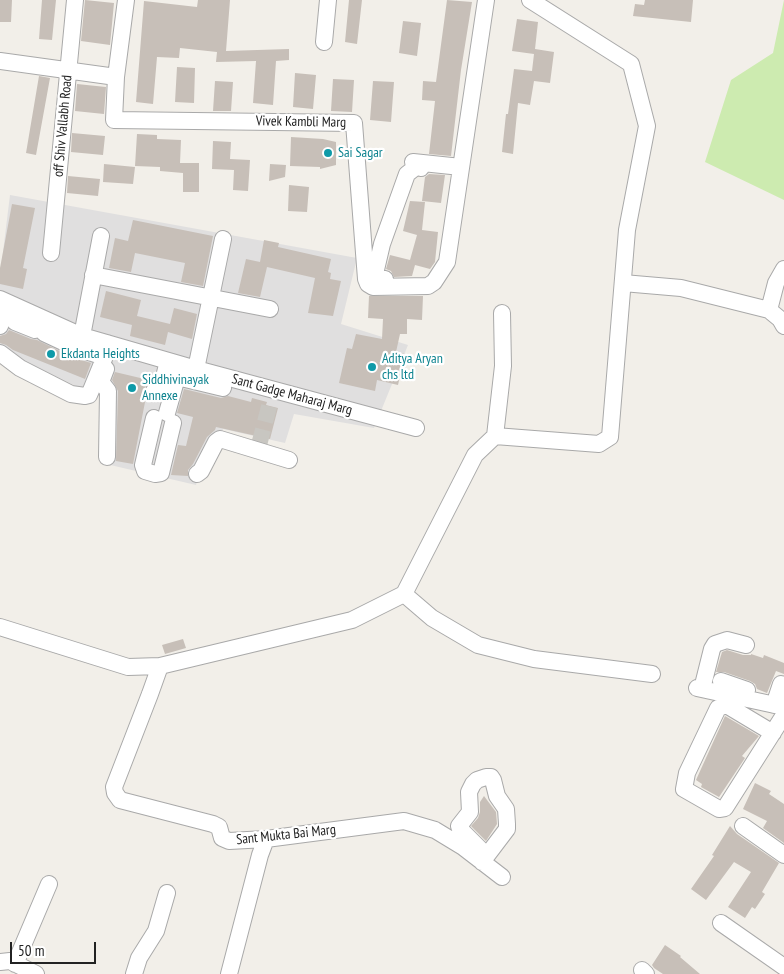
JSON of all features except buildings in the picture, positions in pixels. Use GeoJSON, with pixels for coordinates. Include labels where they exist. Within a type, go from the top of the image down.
{"type":"FeatureCollection","features":[{"type":"Feature","properties":{"kind":"street","name":"off Shiv Vallabh Road"},"geometry":{"type":"LineString","coordinates":[[51,253],[75,0]]}},
{"type":"Feature","properties":{"kind":"street","name":"Vivek Kambli Marg"},"geometry":{"type":"LineString","coordinates":[[126,0],[116,77],[114,120],[354,123],[366,279],[368,284],[373,287],[428,286],[434,282],[447,262],[446,235]]}},
{"type":"Feature","properties":{"kind":"street"},"geometry":{"type":"LineString","coordinates":[[324,42],[328,0]]}},
{"type":"Feature","properties":{"kind":"street"},"geometry":{"type":"LineString","coordinates":[[455,171],[417,165],[407,174],[382,244],[374,274],[376,278],[420,280],[436,267],[446,235],[455,171],[486,0]]}},
{"type":"Feature","properties":{"kind":"street"},"geometry":{"type":"LineString","coordinates":[[495,436],[599,444],[610,437],[627,230],[647,126],[631,64],[530,0]]}},
{"type":"Feature","properties":{"kind":"street"},"geometry":{"type":"LineString","coordinates":[[0,61],[116,77]]}},
{"type":"Feature","properties":{"kind":"street"},"geometry":{"type":"LineString","coordinates":[[80,344],[101,236]]}},
{"type":"Feature","properties":{"kind":"street"},"geometry":{"type":"LineString","coordinates":[[154,391],[161,389],[177,367],[212,298],[223,239]]}},
{"type":"Feature","properties":{"kind":"street"},"geometry":{"type":"LineString","coordinates":[[770,310],[776,283],[784,269]]}},
{"type":"Feature","properties":{"kind":"street"},"geometry":{"type":"LineString","coordinates":[[94,275],[270,310]]}},
{"type":"Feature","properties":{"kind":"street"},"geometry":{"type":"LineString","coordinates":[[623,282],[681,288],[770,310],[780,319],[784,326]]}},
{"type":"Feature","properties":{"kind":"street"},"geometry":{"type":"LineString","coordinates":[[0,326],[8,303]]}},
{"type":"Feature","properties":{"kind":"street"},"geometry":{"type":"LineString","coordinates":[[8,303],[15,322],[39,332],[62,334]]}},
{"type":"Feature","properties":{"kind":"street","name":"Sant Gadge Maharaj Marg"},"geometry":{"type":"LineString","coordinates":[[8,303],[80,344],[112,349],[416,428]]}},
{"type":"Feature","properties":{"kind":"street"},"geometry":{"type":"LineString","coordinates":[[0,627],[128,667],[160,666],[352,620],[404,594],[475,455],[495,436],[503,366],[502,313]]}},
{"type":"Feature","properties":{"kind":"street"},"geometry":{"type":"LineString","coordinates":[[0,353],[20,368],[71,394],[81,396],[89,395],[112,349]]}},
{"type":"Feature","properties":{"kind":"street"},"geometry":{"type":"LineString","coordinates":[[107,457],[108,391],[101,382],[112,349]]}},
{"type":"Feature","properties":{"kind":"street"},"geometry":{"type":"LineString","coordinates":[[163,420],[177,367]]}},
{"type":"Feature","properties":{"kind":"street"},"geometry":{"type":"LineString","coordinates":[[197,474],[201,471],[218,440],[258,448],[289,460]]}},
{"type":"Feature","properties":{"kind":"street"},"geometry":{"type":"LineString","coordinates":[[404,594],[432,618],[478,645],[534,659],[652,674]]}},
{"type":"Feature","properties":{"kind":"street"},"geometry":{"type":"LineString","coordinates":[[745,693],[700,689],[712,649],[716,644],[727,640],[746,645]]}},
{"type":"Feature","properties":{"kind":"street","name":"Sant Mukta Bai Marg"},"geometry":{"type":"LineString","coordinates":[[160,666],[114,787],[115,793],[120,800],[212,824],[219,827],[222,838],[229,841],[266,839],[404,821],[435,830],[484,859],[502,877]]}},
{"type":"Feature","properties":{"kind":"street"},"geometry":{"type":"LineString","coordinates":[[721,681],[781,709]]}},
{"type":"Feature","properties":{"kind":"street"},"geometry":{"type":"LineString","coordinates":[[773,733],[728,706],[718,708],[687,773],[684,789],[719,809],[726,808],[773,733],[781,709],[780,684]]}},
{"type":"Feature","properties":{"kind":"street"},"geometry":{"type":"LineString","coordinates":[[743,826],[784,855]]}},
{"type":"Feature","properties":{"kind":"street"},"geometry":{"type":"LineString","coordinates":[[229,974],[260,854],[266,839]]}},
{"type":"Feature","properties":{"kind":"street"},"geometry":{"type":"LineString","coordinates":[[36,974],[8,963],[49,884]]}},
{"type":"Feature","properties":{"kind":"street"},"geometry":{"type":"LineString","coordinates":[[134,974],[139,958],[156,931],[167,894]]}},
{"type":"Feature","properties":{"kind":"street"},"geometry":{"type":"LineString","coordinates":[[721,923],[784,966]]}},
{"type":"Feature","properties":{"kind":"shaded area"},"geometry":{"type":"Polygon","coordinates":[[[10,195],[357,258],[341,324],[408,345],[374,428],[294,414],[285,443],[223,429],[216,455],[205,453],[196,485],[106,464],[108,400],[0,353],[0,276],[10,195]]]}},
{"type":"Feature","properties":{"kind":"green space"},"geometry":{"type":"Polygon","coordinates":[[[784,0],[784,200],[705,162],[731,80],[773,53],[784,0]]]}},
{"type":"Feature","properties":{"kind":"tunnel"},"geometry":{"type":"LineString","coordinates":[[259,445],[271,399]]}},
{"type":"Feature","properties":{"kind":"place","name":"Sai Sagar"},"geometry":{"type":"Point","coordinates":[328,153]}},
{"type":"Feature","properties":{"kind":"place","name":"Ekdanta Heights"},"geometry":{"type":"Point","coordinates":[51,354]}},
{"type":"Feature","properties":{"kind":"place","name":"Aditya Aryan chs ltd"},"geometry":{"type":"Point","coordinates":[372,367]}},
{"type":"Feature","properties":{"kind":"place","name":"Siddhivinayak Annexe"},"geometry":{"type":"Point","coordinates":[132,388]}}]}
